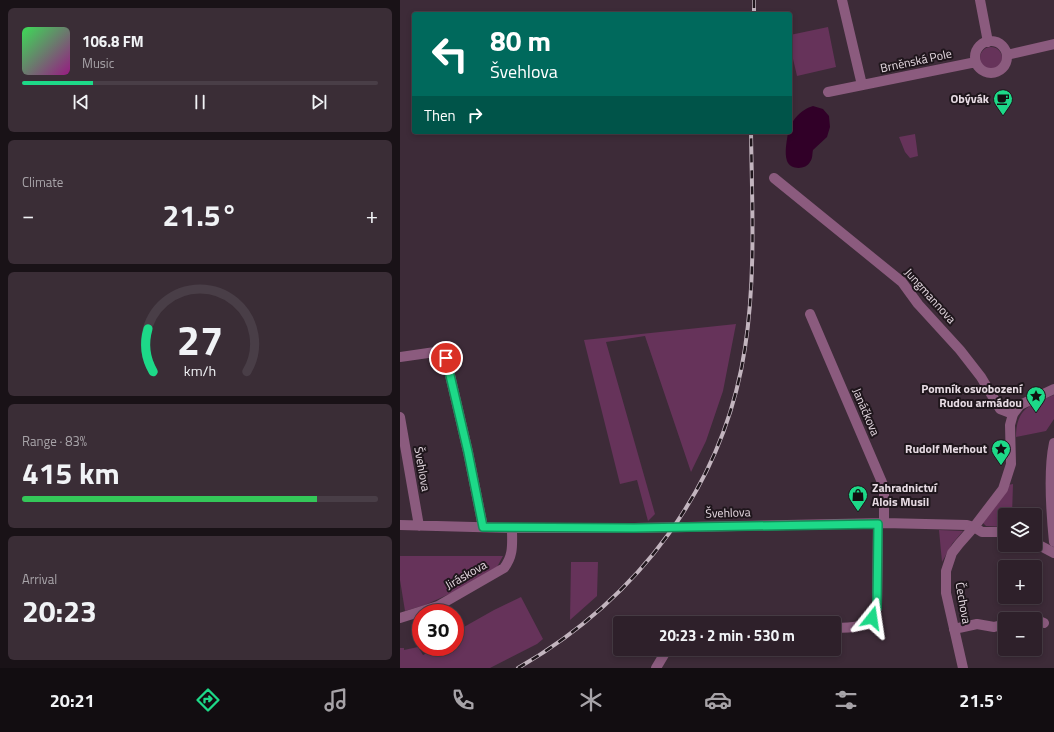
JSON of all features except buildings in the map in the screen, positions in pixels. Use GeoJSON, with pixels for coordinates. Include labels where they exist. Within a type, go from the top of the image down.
{"type":"FeatureCollection","features":[{"type":"Feature","properties":{"kind":"street"},"geometry":{"type":"LineString","coordinates":[[842,0],[862,85]]}},
{"type":"Feature","properties":{"kind":"street"},"geometry":{"type":"LineString","coordinates":[[980,0],[988,42]]}},
{"type":"Feature","properties":{"kind":"street"},"geometry":{"type":"LineString","coordinates":[[988,42],[998,43],[1005,50],[1007,55],[1007,60],[1003,68],[995,73],[981,70],[976,62],[975,56],[979,47],[988,42]]}},
{"type":"Feature","properties":{"kind":"street"},"geometry":{"type":"LineString","coordinates":[[1007,55],[1054,44]]}},
{"type":"Feature","properties":{"kind":"street","name":"Brněnská Pole"},"geometry":{"type":"LineString","coordinates":[[828,92],[976,62]]}},
{"type":"Feature","properties":{"kind":"street","name":"Jungmannova"},"geometry":{"type":"LineString","coordinates":[[774,178],[902,282],[918,304],[960,350],[981,377],[1000,409],[1013,414]]}},
{"type":"Feature","properties":{"kind":"street","name":"Janáčkova"},"geometry":{"type":"LineString","coordinates":[[810,314],[884,487],[877,608],[872,618],[859,627],[841,628]]}},
{"type":"Feature","properties":{"kind":"street"},"geometry":{"type":"LineString","coordinates":[[400,357],[442,351],[446,358],[468,452],[483,527]]}},
{"type":"Feature","properties":{"kind":"street"},"geometry":{"type":"LineString","coordinates":[[1013,414],[1020,405],[1054,389]]}},
{"type":"Feature","properties":{"kind":"street","name":"Čechova"},"geometry":{"type":"LineString","coordinates":[[963,668],[946,593],[946,570],[956,548],[1003,489],[1011,464],[1010,426],[1013,414]]}},
{"type":"Feature","properties":{"kind":"street","name":"Švehlova"},"geometry":{"type":"LineString","coordinates":[[400,417],[419,526]]}},
{"type":"Feature","properties":{"kind":"street"},"geometry":{"type":"LineString","coordinates":[[1054,443],[1052,457],[1051,499],[1054,542]]}},
{"type":"Feature","properties":{"kind":"street","name":"Švehlova"},"geometry":{"type":"LineString","coordinates":[[400,525],[512,528],[634,528],[881,523],[967,525],[974,527]]}},
{"type":"Feature","properties":{"kind":"street"},"geometry":{"type":"LineString","coordinates":[[974,527],[982,532],[998,532]]}},
{"type":"Feature","properties":{"kind":"street","name":"Jiráskova"},"geometry":{"type":"LineString","coordinates":[[400,618],[438,606],[504,568],[510,561],[512,550],[512,528]]}},
{"type":"Feature","properties":{"kind":"street"},"geometry":{"type":"LineString","coordinates":[[1042,547],[1054,553]]}},
{"type":"Feature","properties":{"kind":"street"},"geometry":{"type":"LineString","coordinates":[[954,629],[977,624],[994,627],[998,626]]}},
{"type":"Feature","properties":{"kind":"street"},"geometry":{"type":"LineString","coordinates":[[656,668],[663,656]]}},
{"type":"Feature","properties":{"kind":"shaded area"},"geometry":{"type":"Polygon","coordinates":[[[828,27],[836,67],[797,76],[792,55],[792,35],[828,27]]]}},
{"type":"Feature","properties":{"kind":"shaded area"},"geometry":{"type":"Polygon","coordinates":[[[991,47],[999,50],[1002,58],[999,66],[991,69],[983,66],[980,58],[983,50],[991,47]]]}},
{"type":"Feature","properties":{"kind":"shaded area"},"geometry":{"type":"Polygon","coordinates":[[[813,106],[823,109],[829,116],[830,127],[827,137],[813,150],[812,159],[808,165],[798,168],[791,166],[786,158],[788,134],[792,134],[792,123],[794,119],[809,107],[813,106]]]}},
{"type":"Feature","properties":{"kind":"shaded area"},"geometry":{"type":"Polygon","coordinates":[[[915,134],[918,156],[910,158],[905,152],[899,137],[915,134]]]}},
{"type":"Feature","properties":{"kind":"shaded area"},"geometry":{"type":"Polygon","coordinates":[[[736,324],[723,391],[706,441],[691,472],[645,336],[606,342],[655,514],[648,521],[637,480],[620,484],[584,340],[736,324]]]}},
{"type":"Feature","properties":{"kind":"shaded area"},"geometry":{"type":"Polygon","coordinates":[[[1054,395],[1054,419],[1046,431],[1016,437],[1019,419],[1026,408],[1038,401],[1054,395]]]}},
{"type":"Feature","properties":{"kind":"shaded area"},"geometry":{"type":"Polygon","coordinates":[[[1013,484],[1012,508],[998,508],[998,527],[986,526],[982,522],[1008,485],[1013,484]]]}},
{"type":"Feature","properties":{"kind":"shaded area"},"geometry":{"type":"Polygon","coordinates":[[[939,530],[963,531],[952,544],[942,562],[939,530]]]}},
{"type":"Feature","properties":{"kind":"shaded area"},"geometry":{"type":"Polygon","coordinates":[[[400,556],[503,556],[497,567],[456,591],[427,604],[412,604],[412,609],[405,611],[400,580],[400,556]]]}},
{"type":"Feature","properties":{"kind":"shaded area"},"geometry":{"type":"Polygon","coordinates":[[[571,562],[598,562],[597,596],[570,620],[571,562]]]}},
{"type":"Feature","properties":{"kind":"shaded area"},"geometry":{"type":"Polygon","coordinates":[[[521,597],[543,639],[537,644],[490,668],[400,668],[400,648],[404,648],[404,650],[412,648],[412,656],[464,656],[464,627],[521,597]]]}},
{"type":"Feature","properties":{"kind":"railway"},"geometry":{"type":"LineString","coordinates":[[754,0],[754,12]]}},
{"type":"Feature","properties":{"kind":"railway"},"geometry":{"type":"LineString","coordinates":[[518,668],[561,640],[601,608],[637,573],[669,534],[696,492],[718,447],[734,399],[745,348],[751,294],[751,134]]}},
{"type":"Feature","properties":{"kind":"place","name":"Obývák"},"geometry":{"type":"Point","coordinates":[1003,116]}},
{"type":"Feature","properties":{"kind":"place","name":"Pomník osvobození Rudou armádou"},"geometry":{"type":"Point","coordinates":[1036,413]}},
{"type":"Feature","properties":{"kind":"place","name":"Rudolf Merhout"},"geometry":{"type":"Point","coordinates":[1001,466]}},
{"type":"Feature","properties":{"kind":"place","name":"Zahradnictví Alois Musil"},"geometry":{"type":"Point","coordinates":[858,512]}},
{"type":"Feature","properties":{"kind":"route"},"geometry":{"type":"LineString","coordinates":[[446,358],[468,452],[483,527],[686,528],[878,524],[877,608],[872,618]]}}]}
